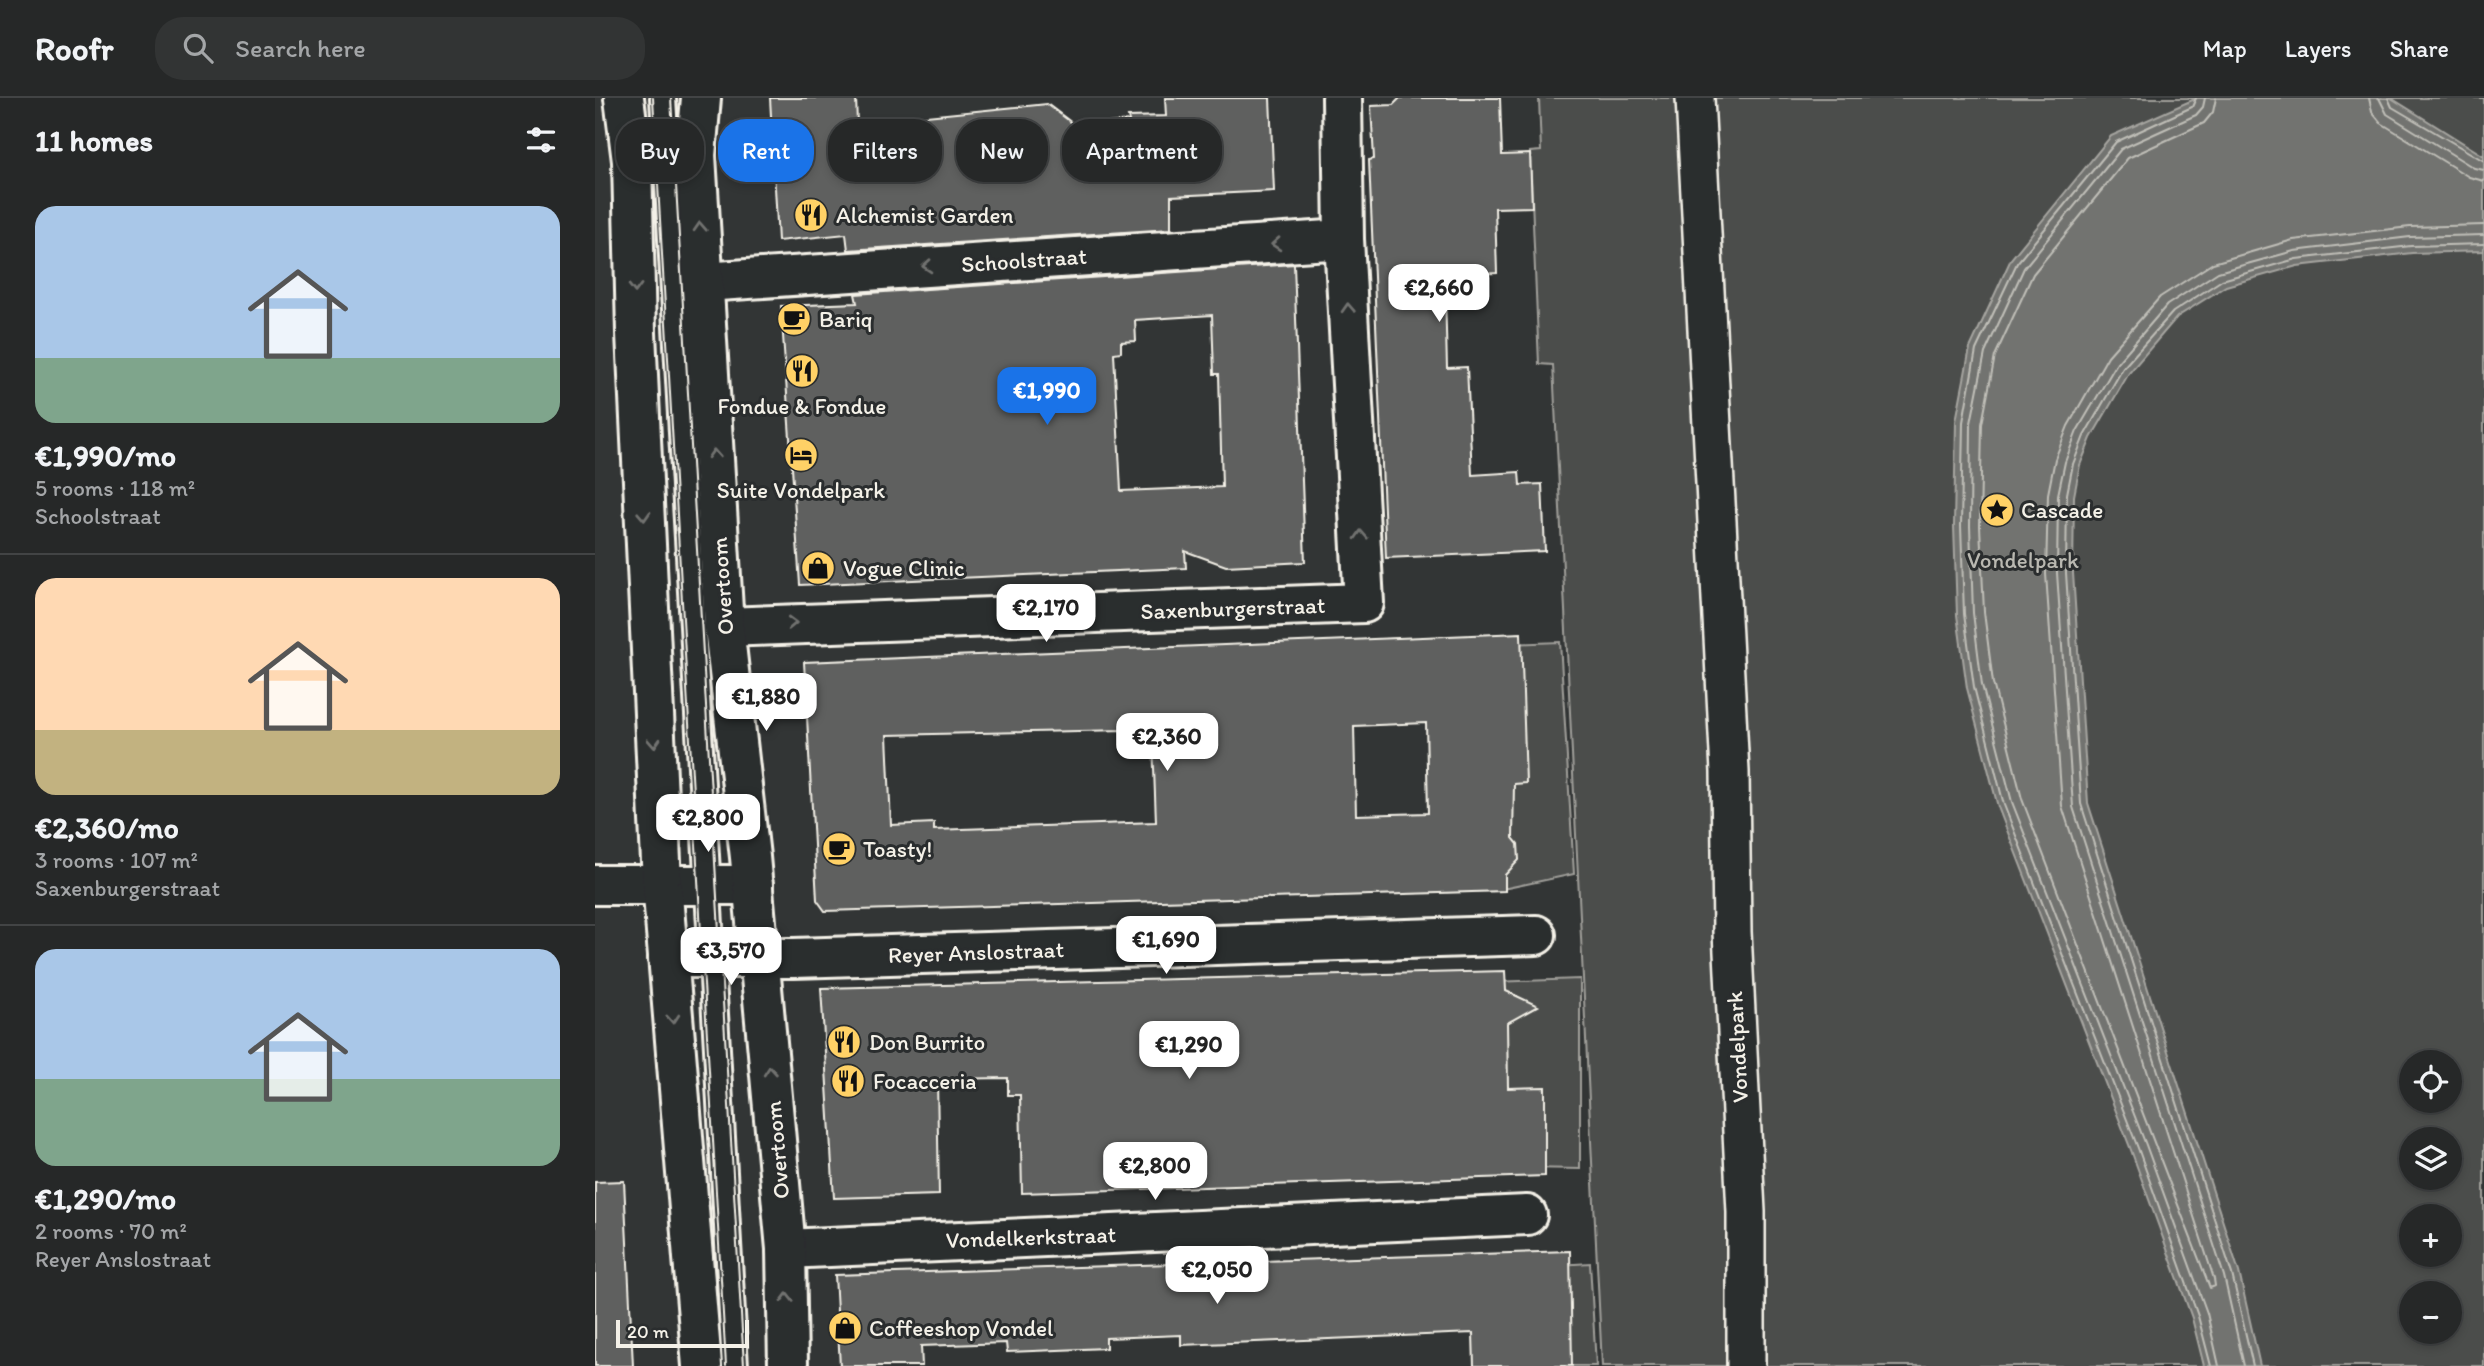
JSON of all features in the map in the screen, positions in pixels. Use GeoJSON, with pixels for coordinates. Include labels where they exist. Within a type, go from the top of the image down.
{"type":"FeatureCollection","features":[{"type":"Feature","properties":{"kind":"street"},"geometry":{"type":"LineString","coordinates":[[624,98],[632,161],[636,347],[662,883],[702,1366]]}},
{"type":"Feature","properties":{"kind":"street","name":"Overtoom"},"geometry":{"type":"LineString","coordinates":[[701,98],[696,155],[724,627],[753,885],[786,1249],[788,1366]]}},
{"type":"Feature","properties":{"kind":"street"},"geometry":{"type":"LineString","coordinates":[[1342,98],[1344,239]]}},
{"type":"Feature","properties":{"kind":"street","name":"Vondelpark"},"geometry":{"type":"LineString","coordinates":[[1695,98],[1730,772],[1732,932],[1745,1212],[1746,1366]]}},
{"type":"Feature","properties":{"kind":"street","name":"Schoolstraat"},"geometry":{"type":"LineString","coordinates":[[703,282],[1344,239]]}},
{"type":"Feature","properties":{"kind":"street","name":"Saxenburgerstraat"},"geometry":{"type":"LineString","coordinates":[[724,627],[1364,603],[1344,239]]}},
{"type":"Feature","properties":{"kind":"street"},"geometry":{"type":"LineString","coordinates":[[595,885],[753,885]]}},
{"type":"Feature","properties":{"kind":"street","name":"Reyer Anslostraat"},"geometry":{"type":"LineString","coordinates":[[668,958],[794,958],[1535,935]]}},
{"type":"Feature","properties":{"kind":"street","name":"Vondelkerkstraat"},"geometry":{"type":"LineString","coordinates":[[786,1249],[1527,1215]]}},
{"type":"Feature","properties":{"kind":"lane","name":"Overtoom"},"geometry":{"type":"LineString","coordinates":[[663,98],[734,1366]]}},
{"type":"Feature","properties":{"kind":"green space","name":"Vondelpark"},"geometry":{"type":"Polygon","coordinates":[[[1539,98],[2484,98],[2484,1366],[1602,1366],[1553,365],[1539,364],[1530,152],[1541,151],[1539,98]]]}},
{"type":"Feature","properties":{"kind":"green space"},"geometry":{"type":"Polygon","coordinates":[[[1560,642],[1574,874],[1493,891],[1507,644],[1560,642]]]}},
{"type":"Feature","properties":{"kind":"green space"},"geometry":{"type":"Polygon","coordinates":[[[1580,979],[1580,1169],[1526,1168],[1498,1097],[1493,982],[1580,979]]]}},
{"type":"Feature","properties":{"kind":"green space"},"geometry":{"type":"Polygon","coordinates":[[[1590,1263],[1596,1366],[1541,1366],[1559,1265],[1590,1263]]]}},
{"type":"Feature","properties":{"kind":"water"},"geometry":{"type":"Polygon","coordinates":[[[2197,98],[2391,98],[2484,156],[2484,251],[2412,253],[2297,266],[2226,286],[2177,317],[2129,373],[2091,438],[2080,465],[2074,496],[2073,573],[2088,803],[2239,1272],[2260,1366],[2204,1366],[2192,1318],[2131,1150],[1998,807],[1967,688],[1957,615],[1954,526],[1956,421],[1970,348],[2011,259],[2111,136],[2197,98]]]}},
{"type":"Feature","properties":{"kind":"building"},"geometry":{"type":"Polygon","coordinates":[[[770,98],[856,98],[857,119],[828,119],[828,182],[942,182],[942,119],[897,119],[1047,104],[1067,119],[1062,119],[1062,182],[1222,182],[1222,119],[1128,117],[1166,116],[1165,98],[1270,98],[1274,191],[1171,196],[1171,229],[848,250],[846,234],[778,241],[775,182],[814,182],[814,119],[771,119],[770,98]]]}},
{"type":"Feature","properties":{"kind":"building"},"geometry":{"type":"Polygon","coordinates":[[[1400,98],[1500,98],[1502,155],[1530,154],[1532,207],[1495,208],[1497,273],[1473,274],[1474,290],[1445,291],[1447,368],[1467,367],[1472,475],[1519,472],[1520,485],[1542,484],[1545,551],[1386,558],[1369,160],[1374,159],[1371,106],[1393,105],[1400,98]]]}},
{"type":"Feature","properties":{"kind":"building"},"geometry":{"type":"Polygon","coordinates":[[[1294,264],[1305,562],[1226,566],[1185,551],[1186,568],[800,585],[781,306],[857,303],[855,294],[1294,264]],[[1212,315],[1135,320],[1136,341],[1121,342],[1121,352],[1114,353],[1121,491],[1222,487],[1219,374],[1214,374],[1212,315]]]}},
{"type":"Feature","properties":{"kind":"building"},"geometry":{"type":"Polygon","coordinates":[[[1521,633],[1526,783],[1514,784],[1513,838],[1518,844],[1519,860],[1505,875],[1505,891],[825,911],[817,900],[804,662],[1521,633]],[[1426,723],[1354,726],[1356,815],[1428,813],[1426,723]],[[1126,730],[887,735],[891,825],[934,823],[934,830],[1156,822],[1153,741],[1126,730]]]}},
{"type":"Feature","properties":{"kind":"building"},"geometry":{"type":"Polygon","coordinates":[[[1505,971],[1506,991],[1538,1006],[1507,1023],[1508,1088],[1545,1087],[1545,1176],[1022,1193],[1020,1095],[1008,1095],[1008,1078],[937,1079],[939,1195],[834,1198],[821,988],[1505,971]]]}},
{"type":"Feature","properties":{"kind":"building"},"geometry":{"type":"Polygon","coordinates":[[[624,1181],[633,1366],[595,1366],[595,1182],[624,1181]]]}},
{"type":"Feature","properties":{"kind":"building"},"geometry":{"type":"Polygon","coordinates":[[[1570,1251],[1572,1366],[1474,1366],[1473,1333],[1181,1345],[1181,1335],[1106,1338],[1106,1348],[1007,1352],[1006,1343],[921,1346],[922,1366],[840,1366],[835,1275],[1570,1251]]]}},
{"type":"Feature","properties":{"kind":"tram line"},"geometry":{"type":"LineString","coordinates":[[653,98],[726,1366]]}},
{"type":"Feature","properties":{"kind":"tram line"},"geometry":{"type":"LineString","coordinates":[[671,98],[744,1366]]}},
{"type":"Feature","properties":{"kind":"place","name":"Alchemist Garden"},"geometry":{"type":"Point","coordinates":[811,215]}},
{"type":"Feature","properties":{"kind":"place","name":"Bariq"},"geometry":{"type":"Point","coordinates":[794,319]}},
{"type":"Feature","properties":{"kind":"place","name":"Fondue & Fondue"},"geometry":{"type":"Point","coordinates":[802,371]}},
{"type":"Feature","properties":{"kind":"place","name":"Suite Vondelpark"},"geometry":{"type":"Point","coordinates":[801,455]}},
{"type":"Feature","properties":{"kind":"place","name":"Cascade"},"geometry":{"type":"Point","coordinates":[1997,510]}},
{"type":"Feature","properties":{"kind":"place","name":"Vogue Clinic"},"geometry":{"type":"Point","coordinates":[818,568]}},
{"type":"Feature","properties":{"kind":"place","name":"Toasty!"},"geometry":{"type":"Point","coordinates":[839,849]}},
{"type":"Feature","properties":{"kind":"place","name":"Don Burrito"},"geometry":{"type":"Point","coordinates":[844,1042]}},
{"type":"Feature","properties":{"kind":"place","name":"Focacceria"},"geometry":{"type":"Point","coordinates":[848,1081]}},
{"type":"Feature","properties":{"kind":"place","name":"Coffeeshop Vondel"},"geometry":{"type":"Point","coordinates":[845,1328]}}]}
